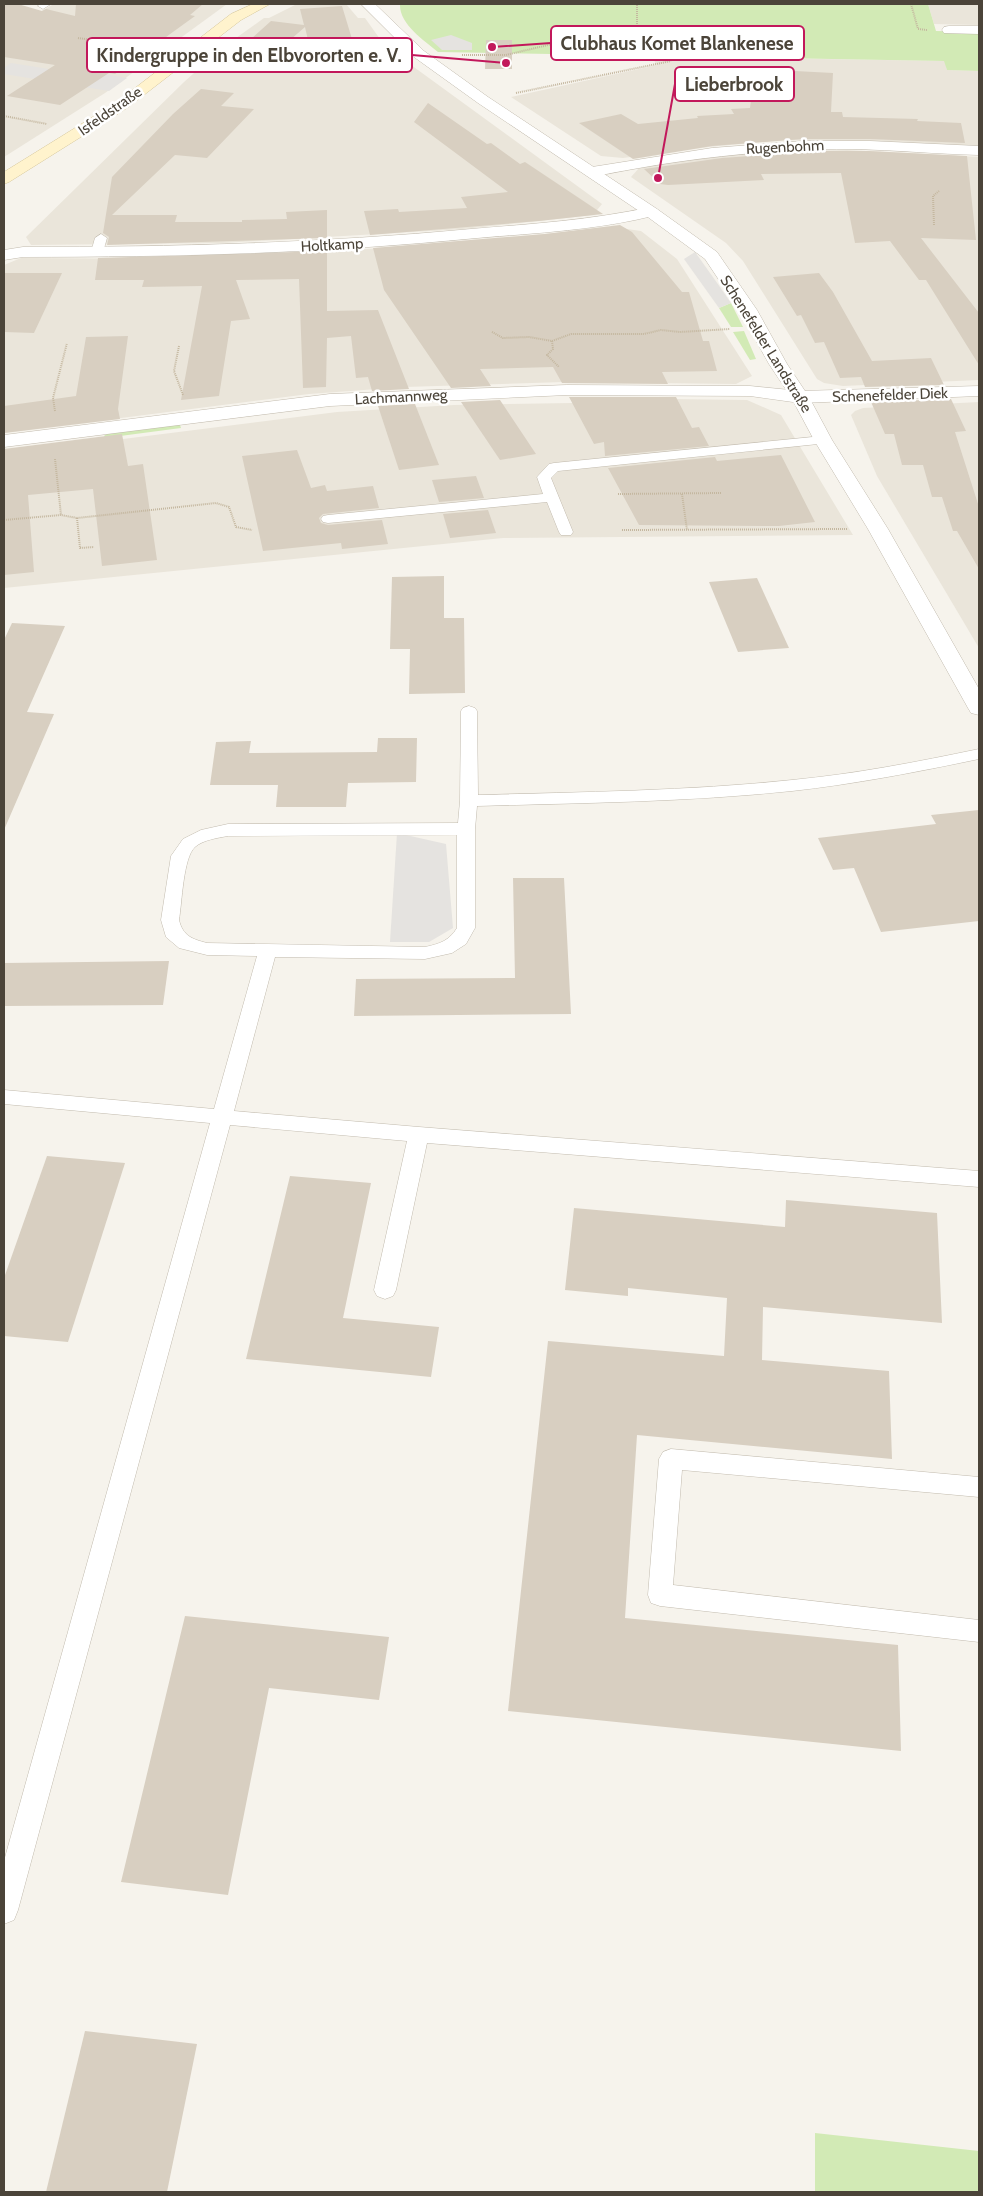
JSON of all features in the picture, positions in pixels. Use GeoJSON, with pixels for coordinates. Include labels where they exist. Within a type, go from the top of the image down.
{"type":"FeatureCollection","features":[{"type":"Feature","properties":{"kind":"main road","name":"Isfeldstraße"},"geometry":{"type":"LineString","coordinates":[[4,179],[122,105],[236,17],[248,4]]}},
{"type":"Feature","properties":{"kind":"main road","name":"Isfeldstraße"},"geometry":{"type":"LineString","coordinates":[[236,17],[263,4]]}},
{"type":"Feature","properties":{"kind":"street","name":"Schenefelder Landstraße"},"geometry":{"type":"LineString","coordinates":[[367,4],[380,10],[418,54],[483,100],[651,212],[711,256],[740,297],[778,364],[800,397],[823,440],[878,529],[979,708]]}},
{"type":"Feature","properties":{"kind":"street"},"geometry":{"type":"LineString","coordinates":[[949,30],[979,30]]}},
{"type":"Feature","properties":{"kind":"street","name":"Rugenbohm"},"geometry":{"type":"LineString","coordinates":[[592,172],[652,159],[772,146],[836,144],[979,151]]}},
{"type":"Feature","properties":{"kind":"street","name":"Holtkamp"},"geometry":{"type":"LineString","coordinates":[[7,254],[99,245],[244,249],[375,242],[601,222],[651,212]]}},
{"type":"Feature","properties":{"kind":"street","name":"Lachmannweg"},"geometry":{"type":"LineString","coordinates":[[4,441],[330,400],[567,390],[750,392],[800,397]]}},
{"type":"Feature","properties":{"kind":"street","name":"Schenefelder Diek"},"geometry":{"type":"LineString","coordinates":[[800,397],[979,391]]}},
{"type":"Feature","properties":{"kind":"lane"},"geometry":{"type":"LineString","coordinates":[[566,532],[544,477],[554,467],[823,440]]}},
{"type":"Feature","properties":{"kind":"lane"},"geometry":{"type":"LineString","coordinates":[[328,520],[552,496]]}},
{"type":"Feature","properties":{"kind":"lane"},"geometry":{"type":"LineString","coordinates":[[466,829],[228,830],[207,834],[189,843],[180,856],[170,920],[173,933],[186,944],[207,949],[267,952],[425,953],[445,949],[459,940],[466,928],[469,711]]}},
{"type":"Feature","properties":{"kind":"lane"},"geometry":{"type":"LineString","coordinates":[[469,801],[731,791],[817,783],[896,772],[979,754]]}},
{"type":"Feature","properties":{"kind":"lane"},"geometry":{"type":"LineString","coordinates":[[4,1910],[267,952]]}},
{"type":"Feature","properties":{"kind":"lane"},"geometry":{"type":"LineString","coordinates":[[4,1097],[418,1135],[979,1179]]}},
{"type":"Feature","properties":{"kind":"lane"},"geometry":{"type":"LineString","coordinates":[[385,1290],[418,1135]]}},
{"type":"Feature","properties":{"kind":"lane"},"geometry":{"type":"LineString","coordinates":[[979,1487],[671,1459],[660,1595],[979,1631]]}},
{"type":"Feature","properties":{"kind":"path"},"geometry":{"type":"LineString","coordinates":[[418,54],[506,55],[594,34],[637,28],[637,4]]}},
{"type":"Feature","properties":{"kind":"path"},"geometry":{"type":"LineString","coordinates":[[885,4],[911,4],[918,29],[949,30]]}},
{"type":"Feature","properties":{"kind":"path"},"geometry":{"type":"LineString","coordinates":[[78,38],[160,50]]}},
{"type":"Feature","properties":{"kind":"path"},"geometry":{"type":"LineString","coordinates":[[483,100],[671,61]]}},
{"type":"Feature","properties":{"kind":"path"},"geometry":{"type":"LineString","coordinates":[[4,116],[52,125]]}},
{"type":"Feature","properties":{"kind":"path"},"geometry":{"type":"LineString","coordinates":[[934,225],[933,196],[939,191]]}},
{"type":"Feature","properties":{"kind":"path"},"geometry":{"type":"LineString","coordinates":[[492,332],[503,338],[529,337],[552,341],[571,334],[644,334],[661,330],[680,332],[758,328]]}},
{"type":"Feature","properties":{"kind":"path"},"geometry":{"type":"LineString","coordinates":[[552,341],[553,348],[547,355],[556,362],[561,370],[567,390]]}},
{"type":"Feature","properties":{"kind":"path"},"geometry":{"type":"LineString","coordinates":[[58,434],[52,398],[67,343]]}},
{"type":"Feature","properties":{"kind":"path"},"geometry":{"type":"LineString","coordinates":[[179,346],[174,371],[190,417]]}},
{"type":"Feature","properties":{"kind":"path"},"geometry":{"type":"LineString","coordinates":[[55,456],[61,515]]}},
{"type":"Feature","properties":{"kind":"path"},"geometry":{"type":"LineString","coordinates":[[682,493],[687,530]]}},
{"type":"Feature","properties":{"kind":"path"},"geometry":{"type":"LineString","coordinates":[[618,494],[722,493]]}},
{"type":"Feature","properties":{"kind":"path"},"geometry":{"type":"LineString","coordinates":[[4,520],[61,515],[77,518],[216,503],[229,507],[233,524],[236,528],[245,531],[252,530]]}},
{"type":"Feature","properties":{"kind":"path"},"geometry":{"type":"LineString","coordinates":[[77,518],[80,548],[94,547]]}},
{"type":"Feature","properties":{"kind":"path"},"geometry":{"type":"LineString","coordinates":[[622,530],[855,529]]}},
{"type":"Feature","properties":{"kind":"shaded area"},"geometry":{"type":"Polygon","coordinates":[[[54,4],[227,4],[105,93],[4,157],[4,32],[54,4]]]}},
{"type":"Feature","properties":{"kind":"shaded area"},"geometry":{"type":"Polygon","coordinates":[[[297,4],[346,4],[358,18],[365,18],[385,46],[602,204],[593,215],[463,229],[222,243],[31,245],[26,237],[184,82],[222,48],[264,18],[269,18],[297,4]]]}},
{"type":"Feature","properties":{"kind":"shaded area"},"geometry":{"type":"Polygon","coordinates":[[[928,4],[979,4],[979,25],[934,24],[928,4]]]}},
{"type":"Feature","properties":{"kind":"shaded area"},"geometry":{"type":"Polygon","coordinates":[[[451,35],[472,43],[472,50],[442,50],[431,40],[451,35]]]}},
{"type":"Feature","properties":{"kind":"shaded area"},"geometry":{"type":"Polygon","coordinates":[[[651,56],[945,61],[947,70],[979,71],[979,147],[855,141],[782,140],[623,158],[601,156],[511,97],[657,65],[651,56]]]}},
{"type":"Feature","properties":{"kind":"shaded area"},"geometry":{"type":"Polygon","coordinates":[[[11,63],[94,76],[98,73],[127,78],[109,91],[4,74],[4,68],[11,63]]]}},
{"type":"Feature","properties":{"kind":"shaded area"},"geometry":{"type":"Polygon","coordinates":[[[847,150],[979,157],[979,380],[843,386],[824,383],[817,379],[743,261],[726,243],[631,177],[640,167],[699,157],[761,152],[847,150]]]}},
{"type":"Feature","properties":{"kind":"shaded area"},"geometry":{"type":"Polygon","coordinates":[[[613,227],[641,231],[677,259],[752,376],[736,384],[564,382],[405,387],[309,394],[4,433],[4,265],[21,258],[179,259],[291,254],[459,243],[613,227]]]}},
{"type":"Feature","properties":{"kind":"shaded area"},"geometry":{"type":"Polygon","coordinates":[[[695,252],[731,303],[719,308],[684,259],[695,252]]]}},
{"type":"Feature","properties":{"kind":"shaded area"},"geometry":{"type":"Polygon","coordinates":[[[668,399],[747,400],[781,415],[853,535],[503,538],[4,588],[4,454],[337,412],[454,405],[635,402],[668,399]]]}},
{"type":"Feature","properties":{"kind":"shaded area"},"geometry":{"type":"Polygon","coordinates":[[[979,402],[979,648],[877,476],[851,415],[863,408],[979,402]]]}},
{"type":"Feature","properties":{"kind":"shaded area"},"geometry":{"type":"Polygon","coordinates":[[[397,833],[446,844],[453,928],[429,942],[390,942],[397,833]]]}},
{"type":"Feature","properties":{"kind":"green space"},"geometry":{"type":"Polygon","coordinates":[[[400,4],[928,4],[936,31],[979,32],[979,71],[947,70],[944,61],[438,52],[408,25],[401,11],[400,4]]]}},
{"type":"Feature","properties":{"kind":"green space"},"geometry":{"type":"Polygon","coordinates":[[[731,303],[743,327],[731,327],[719,308],[731,303]]]}},
{"type":"Feature","properties":{"kind":"green space"},"geometry":{"type":"Polygon","coordinates":[[[744,331],[756,359],[750,360],[733,332],[744,331]]]}},
{"type":"Feature","properties":{"kind":"green space"},"geometry":{"type":"Polygon","coordinates":[[[175,424],[180,425],[181,428],[105,438],[104,436],[108,433],[175,424]]]}},
{"type":"Feature","properties":{"kind":"green space"},"geometry":{"type":"Polygon","coordinates":[[[815,2133],[979,2151],[979,2192],[815,2192],[815,2133]]]}},
{"type":"Feature","properties":{"kind":"building"},"geometry":{"type":"Polygon","coordinates":[[[4,4],[18,4],[42,11],[46,9],[75,16],[76,4],[203,4],[190,15],[195,16],[115,74],[109,73],[60,105],[7,96],[55,65],[4,57],[4,4]]]}},
{"type":"Feature","properties":{"kind":"building"},"geometry":{"type":"Polygon","coordinates":[[[342,6],[355,49],[310,49],[305,27],[275,53],[241,48],[271,21],[304,25],[300,9],[342,6]]]}},
{"type":"Feature","properties":{"kind":"building"},"geometry":{"type":"Polygon","coordinates":[[[486,40],[512,40],[512,69],[485,69],[486,40]]]}},
{"type":"Feature","properties":{"kind":"building"},"geometry":{"type":"Polygon","coordinates":[[[755,69],[833,73],[831,112],[842,112],[843,117],[918,119],[917,121],[961,123],[965,143],[870,139],[803,139],[712,146],[633,159],[579,123],[621,114],[638,124],[698,118],[697,116],[734,114],[731,109],[750,108],[755,69]]]}},
{"type":"Feature","properties":{"kind":"building"},"geometry":{"type":"Polygon","coordinates":[[[201,89],[234,93],[221,106],[254,109],[207,158],[175,155],[112,215],[177,215],[175,222],[242,222],[242,220],[287,219],[286,212],[327,210],[327,238],[107,245],[109,237],[103,233],[112,177],[173,114],[201,89]]]}},
{"type":"Feature","properties":{"kind":"building"},"geometry":{"type":"Polygon","coordinates":[[[428,103],[487,144],[491,143],[520,164],[525,162],[603,214],[370,235],[364,211],[398,209],[399,212],[467,208],[461,197],[508,192],[414,122],[428,103]]]}},
{"type":"Feature","properties":{"kind":"building"},"geometry":{"type":"Polygon","coordinates":[[[820,151],[869,151],[967,156],[976,240],[921,238],[979,313],[979,365],[926,280],[919,280],[890,241],[855,243],[841,173],[761,174],[764,180],[668,185],[660,184],[644,169],[722,158],[820,151]]]}},
{"type":"Feature","properties":{"kind":"building"},"geometry":{"type":"Polygon","coordinates":[[[620,225],[632,232],[682,292],[689,292],[703,341],[709,341],[717,371],[662,372],[668,384],[562,383],[553,367],[480,369],[491,386],[451,388],[384,290],[373,248],[545,234],[620,225]]]}},
{"type":"Feature","properties":{"kind":"building"},"geometry":{"type":"Polygon","coordinates":[[[327,251],[327,311],[378,310],[409,389],[372,391],[368,377],[356,378],[351,336],[327,338],[326,387],[303,388],[299,279],[236,280],[250,319],[231,321],[219,396],[181,400],[202,286],[142,287],[144,280],[95,280],[98,258],[327,251]]]}},
{"type":"Feature","properties":{"kind":"building"},"geometry":{"type":"Polygon","coordinates":[[[4,273],[62,273],[34,333],[4,332],[4,273]]]}},
{"type":"Feature","properties":{"kind":"building"},"geometry":{"type":"Polygon","coordinates":[[[819,273],[833,292],[872,361],[931,358],[944,385],[865,387],[861,377],[840,378],[824,342],[815,343],[801,315],[797,316],[773,277],[819,273]]]}},
{"type":"Feature","properties":{"kind":"building"},"geometry":{"type":"Polygon","coordinates":[[[128,336],[118,409],[120,419],[4,433],[4,406],[76,396],[86,337],[128,336]]]}},
{"type":"Feature","properties":{"kind":"building"},"geometry":{"type":"Polygon","coordinates":[[[569,397],[676,397],[692,428],[699,427],[709,446],[605,456],[604,442],[594,444],[569,397]]]}},
{"type":"Feature","properties":{"kind":"building"},"geometry":{"type":"Polygon","coordinates":[[[951,399],[966,431],[955,432],[979,507],[979,569],[957,531],[953,531],[942,497],[932,497],[923,465],[902,465],[894,434],[885,434],[871,402],[951,399]]]}},
{"type":"Feature","properties":{"kind":"building"},"geometry":{"type":"Polygon","coordinates":[[[500,400],[536,454],[500,460],[461,402],[500,400]]]}},
{"type":"Feature","properties":{"kind":"building"},"geometry":{"type":"Polygon","coordinates":[[[415,404],[439,465],[399,470],[378,406],[415,404]]]}},
{"type":"Feature","properties":{"kind":"building"},"geometry":{"type":"Polygon","coordinates":[[[122,434],[128,466],[143,464],[157,560],[102,566],[93,489],[28,495],[34,572],[4,575],[4,449],[122,434]]]}},
{"type":"Feature","properties":{"kind":"building"},"geometry":{"type":"Polygon","coordinates":[[[297,450],[311,488],[325,485],[327,491],[373,486],[379,508],[323,514],[319,518],[321,523],[328,525],[382,520],[388,544],[342,549],[341,543],[263,551],[242,456],[297,450]]]}},
{"type":"Feature","properties":{"kind":"building"},"geometry":{"type":"Polygon","coordinates":[[[781,455],[815,522],[779,526],[639,525],[608,468],[715,457],[717,461],[781,455]]]}},
{"type":"Feature","properties":{"kind":"building"},"geometry":{"type":"Polygon","coordinates":[[[476,476],[484,498],[439,502],[432,480],[476,476]]]}},
{"type":"Feature","properties":{"kind":"building"},"geometry":{"type":"Polygon","coordinates":[[[488,510],[496,533],[450,538],[443,514],[488,510]]]}},
{"type":"Feature","properties":{"kind":"building"},"geometry":{"type":"Polygon","coordinates":[[[444,576],[444,618],[464,618],[465,693],[409,694],[410,649],[390,649],[392,577],[444,576]]]}},
{"type":"Feature","properties":{"kind":"building"},"geometry":{"type":"Polygon","coordinates":[[[757,578],[789,648],[738,652],[709,582],[757,578]]]}},
{"type":"Feature","properties":{"kind":"building"},"geometry":{"type":"Polygon","coordinates":[[[12,623],[65,626],[27,712],[54,714],[4,830],[4,640],[12,623]]]}},
{"type":"Feature","properties":{"kind":"building"},"geometry":{"type":"Polygon","coordinates":[[[378,738],[417,738],[416,782],[348,783],[346,807],[276,807],[278,785],[210,785],[216,742],[251,741],[249,753],[377,752],[378,738]]]}},
{"type":"Feature","properties":{"kind":"building"},"geometry":{"type":"Polygon","coordinates":[[[979,810],[979,921],[881,932],[854,868],[833,870],[818,838],[936,824],[931,815],[979,810]]]}},
{"type":"Feature","properties":{"kind":"building"},"geometry":{"type":"Polygon","coordinates":[[[513,878],[564,878],[571,1014],[354,1016],[356,979],[515,978],[513,878]]]}},
{"type":"Feature","properties":{"kind":"building"},"geometry":{"type":"Polygon","coordinates":[[[169,961],[163,1005],[4,1006],[4,963],[169,961]]]}},
{"type":"Feature","properties":{"kind":"building"},"geometry":{"type":"Polygon","coordinates":[[[47,1156],[125,1163],[68,1342],[4,1336],[4,1278],[47,1156]]]}},
{"type":"Feature","properties":{"kind":"building"},"geometry":{"type":"Polygon","coordinates":[[[290,1176],[371,1183],[343,1318],[439,1327],[431,1377],[246,1359],[290,1176]]]}},
{"type":"Feature","properties":{"kind":"building"},"geometry":{"type":"Polygon","coordinates":[[[786,1200],[937,1213],[942,1323],[763,1307],[762,1360],[889,1371],[892,1459],[637,1435],[625,1618],[898,1645],[901,1751],[508,1711],[548,1341],[724,1356],[727,1298],[628,1288],[628,1296],[565,1290],[574,1208],[785,1227],[786,1200]]]}},
{"type":"Feature","properties":{"kind":"building"},"geometry":{"type":"Polygon","coordinates":[[[185,1616],[389,1637],[379,1700],[269,1688],[228,1895],[121,1882],[185,1616]]]}},
{"type":"Feature","properties":{"kind":"building"},"geometry":{"type":"Polygon","coordinates":[[[85,2031],[197,2044],[167,2192],[46,2192],[85,2031]]]}},
{"type":"Feature","properties":{"kind":"place","name":"Clubhaus Komet Blankenese"},"geometry":{"type":"Point","coordinates":[492,47]}},
{"type":"Feature","properties":{"kind":"place","name":"Kindergruppe in den Elbvororten e. V."},"geometry":{"type":"Point","coordinates":[506,63]}},
{"type":"Feature","properties":{"kind":"place","name":"Lieberbrook"},"geometry":{"type":"Point","coordinates":[658,178]}}]}
